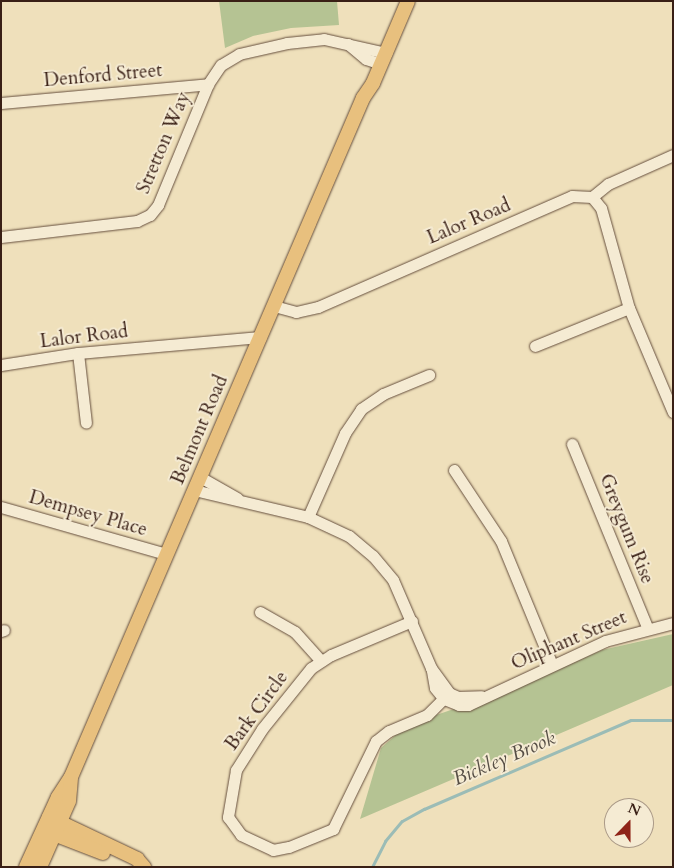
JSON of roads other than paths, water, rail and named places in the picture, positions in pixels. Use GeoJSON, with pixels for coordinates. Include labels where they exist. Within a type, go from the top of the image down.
{"type":"FeatureCollection","features":[{"type":"Feature","properties":{"kind":"main road","name":"Belmont Road"},"geometry":{"type":"LineString","coordinates":[[380,58],[400,1]]}},
{"type":"Feature","properties":{"kind":"main road","name":"Belmont Road"},"geometry":{"type":"LineString","coordinates":[[52,826],[69,801],[71,777],[380,58],[408,1]]}},
{"type":"Feature","properties":{"kind":"main road"},"geometry":{"type":"LineString","coordinates":[[26,867],[52,826]]}},
{"type":"Feature","properties":{"kind":"main road"},"geometry":{"type":"LineString","coordinates":[[40,867],[52,826]]}},
{"type":"Feature","properties":{"kind":"main road"},"geometry":{"type":"LineString","coordinates":[[52,826],[130,867]]}},
{"type":"Feature","properties":{"kind":"main road"},"geometry":{"type":"LineString","coordinates":[[52,826],[137,859],[144,867]]}},
{"type":"Feature","properties":{"kind":"street","name":"Stretton Way"},"geometry":{"type":"LineString","coordinates":[[1,237],[137,221],[150,215],[158,205],[208,84],[221,65],[253,50],[324,39],[344,42],[380,58]]}},
{"type":"Feature","properties":{"kind":"street","name":"Denford Street"},"geometry":{"type":"LineString","coordinates":[[1,103],[208,84]]}},
{"type":"Feature","properties":{"kind":"street"},"geometry":{"type":"LineString","coordinates":[[673,155],[608,184],[592,197],[601,208],[629,308],[673,412]]}},
{"type":"Feature","properties":{"kind":"street","name":"Lalor Road"},"geometry":{"type":"LineString","coordinates":[[274,306],[296,312],[318,306],[572,196],[592,197]]}},
{"type":"Feature","properties":{"kind":"street"},"geometry":{"type":"LineString","coordinates":[[535,346],[629,308]]}},
{"type":"Feature","properties":{"kind":"street","name":"Lalor Road"},"geometry":{"type":"LineString","coordinates":[[1,365],[78,353],[260,337]]}},
{"type":"Feature","properties":{"kind":"street"},"geometry":{"type":"LineString","coordinates":[[78,353],[86,423]]}},
{"type":"Feature","properties":{"kind":"street"},"geometry":{"type":"LineString","coordinates":[[308,517],[345,433],[361,409],[383,394],[429,375]]}},
{"type":"Feature","properties":{"kind":"street","name":"Greygum Rise"},"geometry":{"type":"LineString","coordinates":[[572,444],[647,628]]}},
{"type":"Feature","properties":{"kind":"street"},"geometry":{"type":"LineString","coordinates":[[454,470],[501,541],[552,665]]}},
{"type":"Feature","properties":{"kind":"street"},"geometry":{"type":"LineString","coordinates":[[200,477],[240,500]]}},
{"type":"Feature","properties":{"kind":"street"},"geometry":{"type":"LineString","coordinates":[[194,490],[308,517],[349,536],[373,556],[393,580],[431,668],[447,696]]}},
{"type":"Feature","properties":{"kind":"street","name":"Dempsey Place"},"geometry":{"type":"LineString","coordinates":[[1,507],[166,554]]}},
{"type":"Feature","properties":{"kind":"street"},"geometry":{"type":"LineString","coordinates":[[260,612],[295,632],[320,661]]}},
{"type":"Feature","properties":{"kind":"street","name":"Bark Circle"},"geometry":{"type":"LineString","coordinates":[[412,621],[320,661],[262,729],[236,770],[228,817],[241,836],[273,850],[290,847],[333,829],[376,741],[389,731],[427,715],[447,696]]}},
{"type":"Feature","properties":{"kind":"street","name":"Oliphant Street"},"geometry":{"type":"LineString","coordinates":[[447,696],[481,696],[552,665],[647,628],[673,622]]}},
{"type":"Feature","properties":{"kind":"waterway","name":"Bickley Brook"},"geometry":{"type":"LineString","coordinates":[[372,867],[385,841],[402,821],[424,809],[631,720],[673,720]]}}]}
